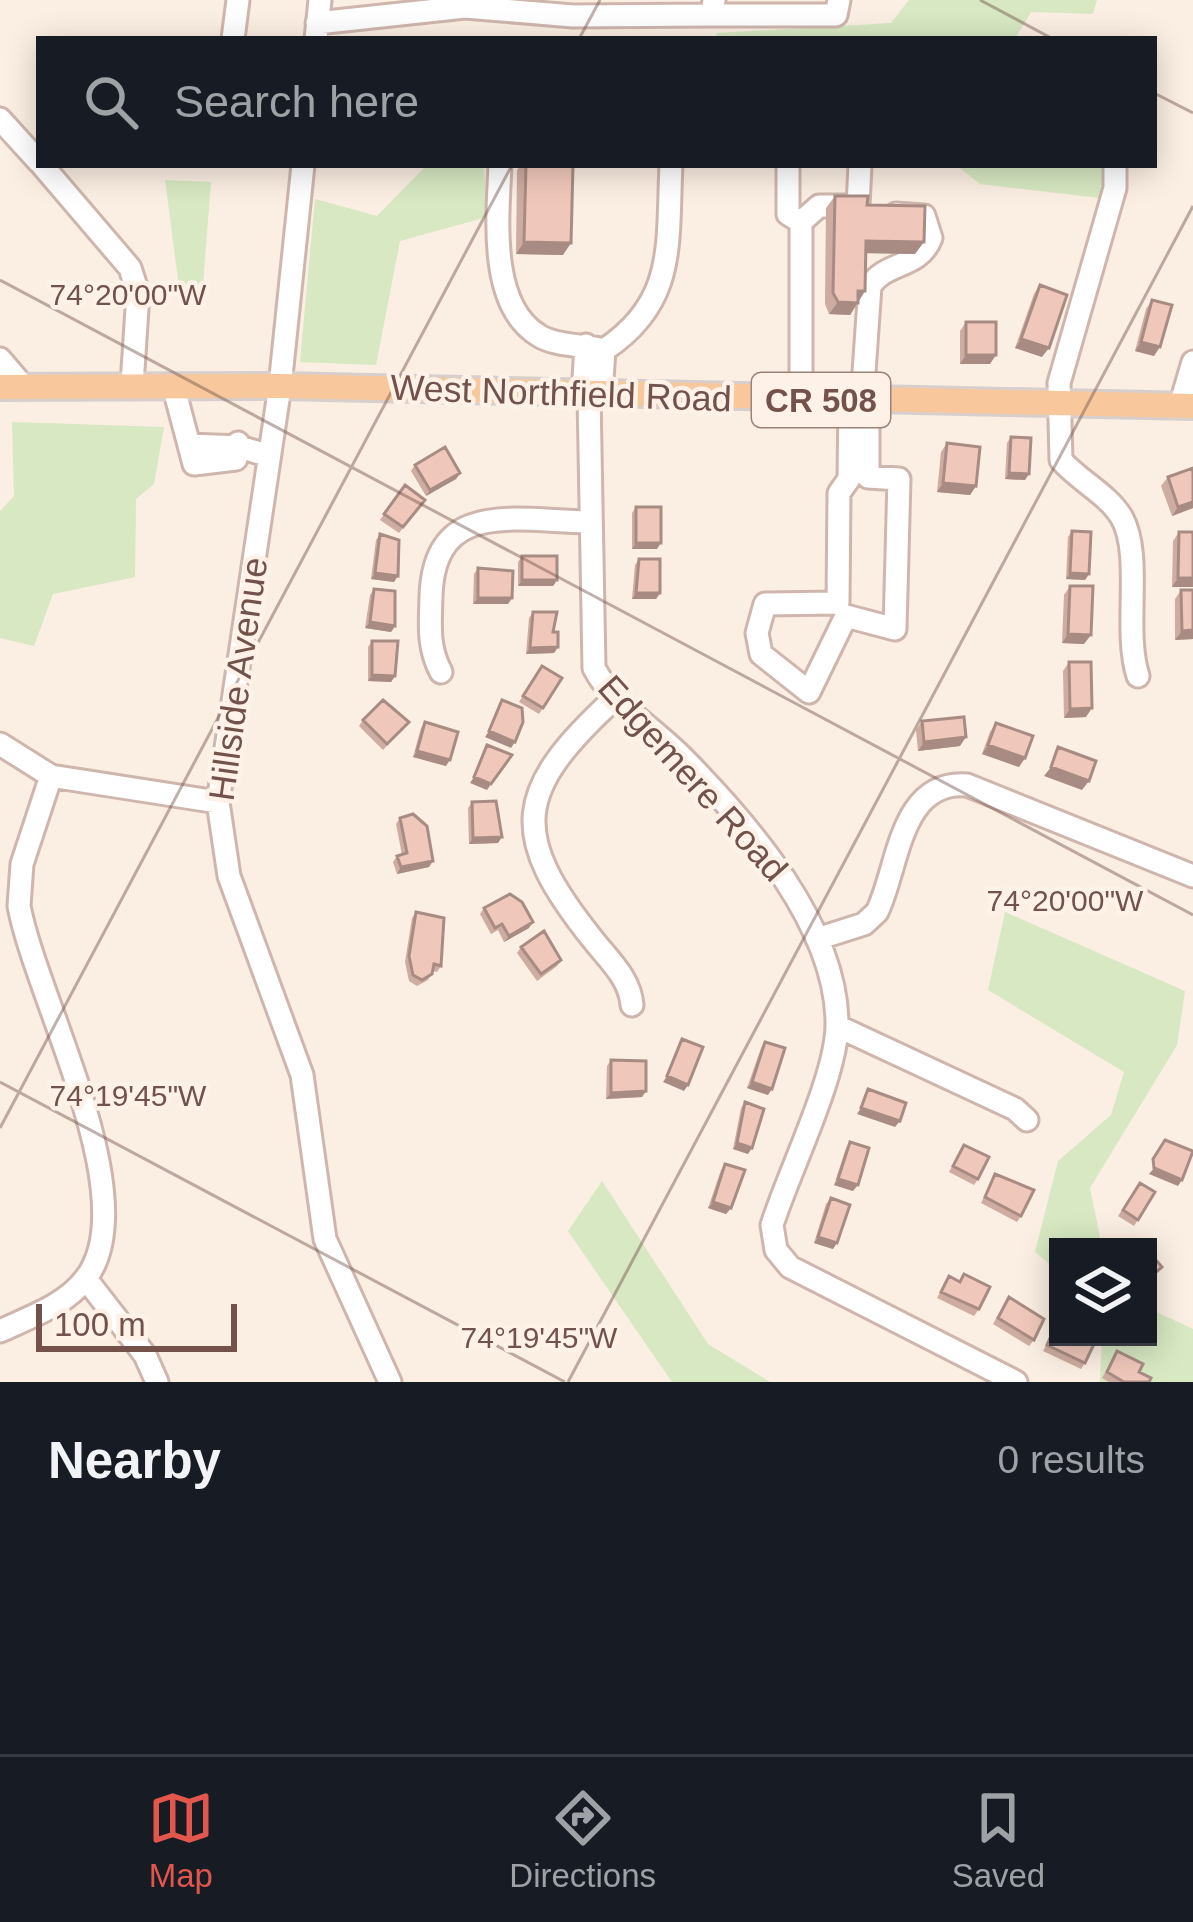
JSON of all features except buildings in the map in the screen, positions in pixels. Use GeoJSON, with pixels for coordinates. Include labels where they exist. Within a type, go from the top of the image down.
{"type":"FeatureCollection","features":[{"type":"Feature","properties":{"kind":"main road","name":"West Northfield Road"},"geometry":{"type":"LineString","coordinates":[[11,387],[280,386],[1187,406]]}},
{"type":"Feature","properties":{"kind":"street"},"geometry":{"type":"LineString","coordinates":[[233,36],[238,0]]}},
{"type":"Feature","properties":{"kind":"street"},"geometry":{"type":"LineString","coordinates":[[318,21],[465,4],[573,16],[713,7],[836,15],[839,0]]}},
{"type":"Feature","properties":{"kind":"street"},"geometry":{"type":"LineString","coordinates":[[0,119],[36,159]]}},
{"type":"Feature","properties":{"kind":"street"},"geometry":{"type":"LineString","coordinates":[[44,168],[130,268],[138,315],[131,385]]}},
{"type":"Feature","properties":{"kind":"street","name":"Hillside Avenue"},"geometry":{"type":"LineString","coordinates":[[303,168],[280,386],[218,802],[229,876],[302,1075],[325,1239],[390,1382]]}},
{"type":"Feature","properties":{"kind":"street"},"geometry":{"type":"LineString","coordinates":[[500,168],[496,268],[528,326],[541,338],[595,348],[635,329],[666,276],[671,168]]}},
{"type":"Feature","properties":{"kind":"street"},"geometry":{"type":"LineString","coordinates":[[788,168],[788,214],[801,221]]}},
{"type":"Feature","properties":{"kind":"street"},"geometry":{"type":"LineString","coordinates":[[858,206],[860,168]]}},
{"type":"Feature","properties":{"kind":"street"},"geometry":{"type":"LineString","coordinates":[[1115,168],[1114,188],[1056,405],[1061,460],[1112,505],[1128,532],[1131,654],[1138,676]]}},
{"type":"Feature","properties":{"kind":"street"},"geometry":{"type":"LineString","coordinates":[[801,221],[819,206],[858,206],[871,213],[923,216],[931,238],[914,261],[879,272],[869,286],[849,479],[839,493],[838,603],[765,604],[757,633],[761,654],[809,692],[847,616],[895,629],[898,479],[868,477],[860,401]]}},
{"type":"Feature","properties":{"kind":"street"},"geometry":{"type":"LineString","coordinates":[[801,221],[801,400]]}},
{"type":"Feature","properties":{"kind":"street","name":"Edgemere Road"},"geometry":{"type":"LineString","coordinates":[[595,348],[587,522],[590,654],[615,698],[684,759],[789,884],[817,939],[837,1026]]}},
{"type":"Feature","properties":{"kind":"street"},"geometry":{"type":"LineString","coordinates":[[0,359],[11,387]]}},
{"type":"Feature","properties":{"kind":"street"},"geometry":{"type":"LineString","coordinates":[[1187,406],[1193,362]]}},
{"type":"Feature","properties":{"kind":"street"},"geometry":{"type":"LineString","coordinates":[[173,386],[189,438],[269,456]]}},
{"type":"Feature","properties":{"kind":"street"},"geometry":{"type":"LineString","coordinates":[[441,672],[430,640],[431,577],[439,552],[453,534],[484,520],[587,522]]}},
{"type":"Feature","properties":{"kind":"street"},"geometry":{"type":"LineString","coordinates":[[615,698],[553,759],[537,793],[534,830],[549,881],[625,979],[632,1004]]}},
{"type":"Feature","properties":{"kind":"street"},"geometry":{"type":"LineString","coordinates":[[0,744],[51,776],[218,802]]}},
{"type":"Feature","properties":{"kind":"street"},"geometry":{"type":"LineString","coordinates":[[0,1330],[46,1310],[86,1279],[103,1240],[106,1194],[10,885],[51,776]]}},
{"type":"Feature","properties":{"kind":"street"},"geometry":{"type":"LineString","coordinates":[[817,939],[864,924],[877,912],[909,820],[935,789],[967,784],[1193,876]]}},
{"type":"Feature","properties":{"kind":"street"},"geometry":{"type":"LineString","coordinates":[[1016,1382],[790,1267],[776,1250],[772,1225],[837,1026],[1015,1108],[1027,1120]]}},
{"type":"Feature","properties":{"kind":"street"},"geometry":{"type":"LineString","coordinates":[[86,1279],[145,1355],[157,1382]]}},
{"type":"Feature","properties":{"kind":"green space"},"geometry":{"type":"Polygon","coordinates":[[[909,0],[1097,0],[1093,14],[1031,12],[1017,36],[716,36],[891,23],[909,0]]]}},
{"type":"Feature","properties":{"kind":"green space"},"geometry":{"type":"Polygon","coordinates":[[[424,168],[484,168],[487,217],[400,241],[376,365],[300,362],[315,199],[377,216],[424,168]]]}},
{"type":"Feature","properties":{"kind":"green space"},"geometry":{"type":"Polygon","coordinates":[[[960,168],[1126,168],[1117,200],[980,184],[960,168]]]}},
{"type":"Feature","properties":{"kind":"green space"},"geometry":{"type":"Polygon","coordinates":[[[165,180],[211,182],[201,310],[181,302],[165,180]]]}},
{"type":"Feature","properties":{"kind":"green space"},"geometry":{"type":"Polygon","coordinates":[[[12,422],[164,427],[154,484],[136,499],[135,577],[53,594],[34,646],[0,638],[0,511],[14,496],[12,422]]]}},
{"type":"Feature","properties":{"kind":"green space"},"geometry":{"type":"Polygon","coordinates":[[[1005,912],[1185,991],[1177,1045],[1090,1188],[1100,1238],[1049,1238],[1049,1264],[1035,1252],[1058,1161],[1111,1115],[1124,1072],[988,990],[1005,912]]]}},
{"type":"Feature","properties":{"kind":"green space"},"geometry":{"type":"Polygon","coordinates":[[[602,1181],[708,1344],[770,1382],[672,1382],[568,1231],[602,1181]]]}},
{"type":"Feature","properties":{"kind":"green space"},"geometry":{"type":"Polygon","coordinates":[[[1157,1312],[1193,1329],[1193,1382],[1100,1382],[1102,1346],[1157,1346],[1157,1312]]]}}]}
